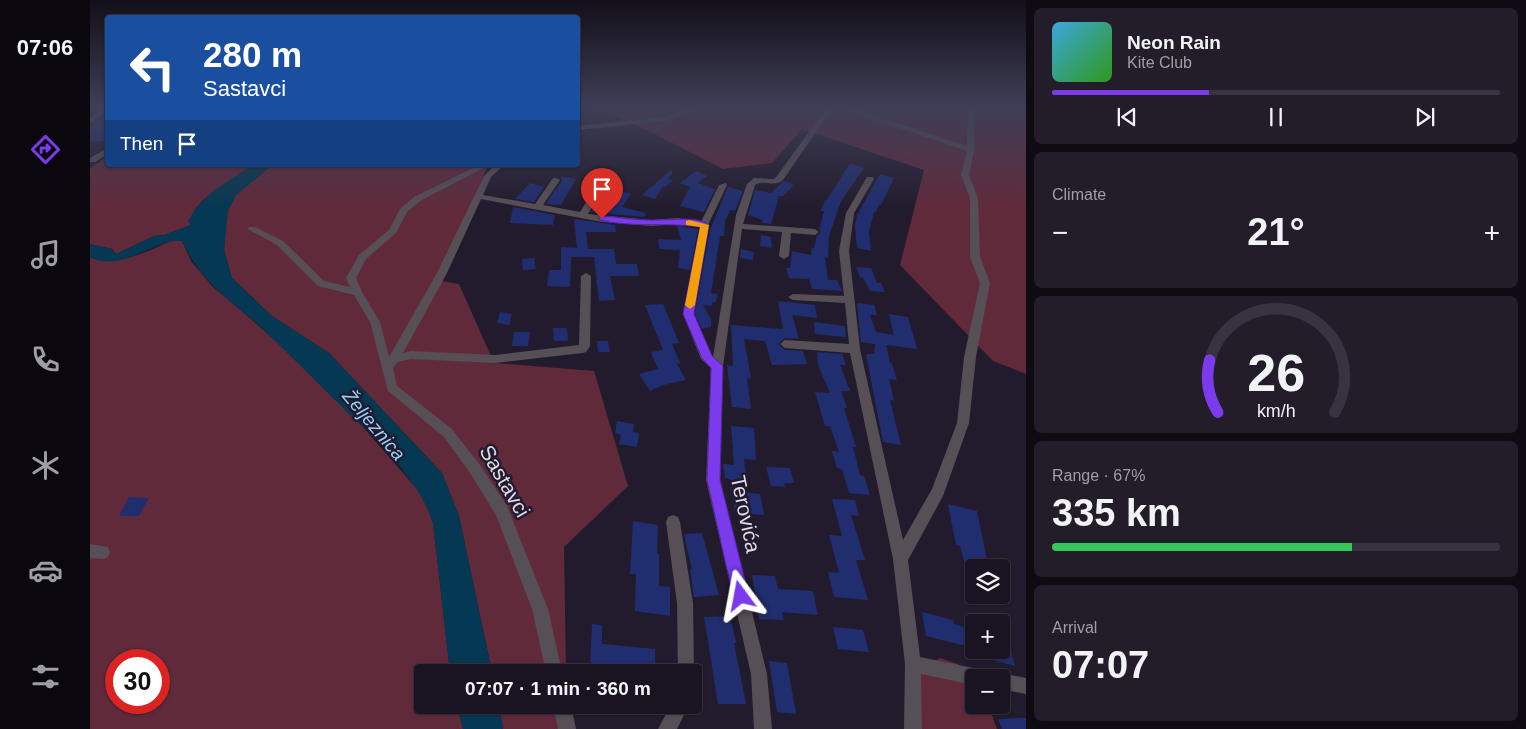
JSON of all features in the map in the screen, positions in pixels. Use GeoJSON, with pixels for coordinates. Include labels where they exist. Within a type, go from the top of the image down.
{"type":"FeatureCollection","features":[{"type":"Feature","properties":{"kind":"street","name":"Terovića"},"geometry":{"type":"LineString","coordinates":[[763,729],[759,674],[713,480],[717,366],[738,226],[751,184],[757,180],[774,182],[782,178],[805,141]]}},
{"type":"Feature","properties":{"kind":"street"},"geometry":{"type":"LineString","coordinates":[[944,141],[969,149]]}},
{"type":"Feature","properties":{"kind":"street"},"geometry":{"type":"LineString","coordinates":[[900,559],[938,492],[963,423],[970,357],[985,283],[975,257],[974,198],[965,175],[970,163],[971,141]]}},
{"type":"Feature","properties":{"kind":"street"},"geometry":{"type":"LineString","coordinates":[[92,160],[105,152]]}},
{"type":"Feature","properties":{"kind":"street","name":"Sastavci"},"geometry":{"type":"LineString","coordinates":[[481,167],[417,199],[403,211],[392,231],[362,257],[351,278],[375,322],[390,363],[392,388],[448,432],[476,469],[502,511],[540,609],[552,664]]}},
{"type":"Feature","properties":{"kind":"street","name":"Sastavci"},"geometry":{"type":"LineString","coordinates":[[484,167],[480,173],[484,182]]}},
{"type":"Feature","properties":{"kind":"street"},"geometry":{"type":"LineString","coordinates":[[390,363],[442,273],[484,182],[496,167]]}},
{"type":"Feature","properties":{"kind":"street"},"geometry":{"type":"LineString","coordinates":[[870,179],[850,213],[844,251],[855,349],[900,559],[913,664],[913,729]]}},
{"type":"Feature","properties":{"kind":"street"},"geometry":{"type":"LineString","coordinates":[[538,206],[556,180]]}},
{"type":"Feature","properties":{"kind":"street"},"geometry":{"type":"LineString","coordinates":[[717,366],[708,358],[688,314],[705,225],[723,185]]}},
{"type":"Feature","properties":{"kind":"street"},"geometry":{"type":"LineString","coordinates":[[582,215],[599,189]]}},
{"type":"Feature","properties":{"kind":"street"},"geometry":{"type":"LineString","coordinates":[[478,196],[582,215],[637,222],[674,221],[705,225]]}},
{"type":"Feature","properties":{"kind":"street"},"geometry":{"type":"LineString","coordinates":[[738,226],[815,232]]}},
{"type":"Feature","properties":{"kind":"street"},"geometry":{"type":"LineString","coordinates":[[252,229],[280,243],[322,284],[341,290],[357,292]]}},
{"type":"Feature","properties":{"kind":"street"},"geometry":{"type":"LineString","coordinates":[[784,256],[787,230]]}},
{"type":"Feature","properties":{"kind":"street"},"geometry":{"type":"LineString","coordinates":[[390,363],[411,355],[487,359],[578,351],[585,346],[586,276]]}},
{"type":"Feature","properties":{"kind":"street"},"geometry":{"type":"LineString","coordinates":[[793,297],[849,300]]}},
{"type":"Feature","properties":{"kind":"street"},"geometry":{"type":"LineString","coordinates":[[786,344],[855,349]]}},
{"type":"Feature","properties":{"kind":"street"},"geometry":{"type":"LineString","coordinates":[[674,522],[685,603],[686,664]]}},
{"type":"Feature","properties":{"kind":"street"},"geometry":{"type":"LineString","coordinates":[[913,664],[965,674]]}},
{"type":"Feature","properties":{"kind":"street"},"geometry":{"type":"LineString","coordinates":[[1010,683],[1026,686]]}},
{"type":"Feature","properties":{"kind":"street"},"geometry":{"type":"LineString","coordinates":[[564,714],[567,729]]}},
{"type":"Feature","properties":{"kind":"street"},"geometry":{"type":"LineString","coordinates":[[667,729],[675,714]]}},
{"type":"Feature","properties":{"kind":"path"},"geometry":{"type":"LineString","coordinates":[[879,141],[902,150],[968,184]]}},
{"type":"Feature","properties":{"kind":"shaded area"},"geometry":{"type":"Polygon","coordinates":[[[668,141],[791,141],[772,163],[723,169],[668,141]]]}},
{"type":"Feature","properties":{"kind":"shaded area"},"geometry":{"type":"Polygon","coordinates":[[[838,141],[1026,141],[1026,374],[993,361],[900,265],[924,170],[838,141]]]}},
{"type":"Feature","properties":{"kind":"shaded area"},"geometry":{"type":"Polygon","coordinates":[[[105,158],[105,167],[249,167],[203,200],[196,208],[191,225],[164,235],[154,236],[116,254],[112,249],[90,244],[90,168],[105,158]]]}},
{"type":"Feature","properties":{"kind":"shaded area"},"geometry":{"type":"Polygon","coordinates":[[[270,167],[487,167],[441,281],[459,284],[494,363],[594,371],[628,486],[564,547],[566,664],[490,664],[459,516],[442,473],[329,353],[272,316],[232,278],[224,250],[227,211],[236,195],[270,167]]]}},
{"type":"Feature","properties":{"kind":"shaded area"},"geometry":{"type":"Polygon","coordinates":[[[173,240],[182,241],[191,261],[212,286],[274,339],[355,418],[424,497],[433,523],[449,664],[414,664],[414,714],[459,714],[463,729],[90,729],[90,257],[110,261],[121,260],[173,240]]]}},
{"type":"Feature","properties":{"kind":"shaded area"},"geometry":{"type":"Polygon","coordinates":[[[940,658],[958,664],[965,671],[965,714],[991,714],[997,729],[920,729],[921,670],[940,658]]]}},
{"type":"Feature","properties":{"kind":"shaded area"},"geometry":{"type":"Polygon","coordinates":[[[500,714],[567,714],[567,729],[503,729],[500,714]]]}},
{"type":"Feature","properties":{"kind":"water","name":"Željeznica"},"geometry":{"type":"Polygon","coordinates":[[[249,167],[270,167],[236,195],[228,211],[224,250],[232,278],[272,316],[329,353],[442,473],[459,516],[490,664],[449,664],[433,523],[426,505],[416,488],[377,441],[265,331],[205,277],[189,255],[182,241],[160,245],[126,259],[102,261],[90,257],[90,244],[112,249],[116,254],[154,236],[164,235],[191,225],[188,221],[196,208],[213,191],[249,167]]]}},
{"type":"Feature","properties":{"kind":"water"},"geometry":{"type":"Polygon","coordinates":[[[459,714],[500,714],[503,729],[463,729],[459,714]]]}},
{"type":"Feature","properties":{"kind":"building"},"geometry":{"type":"Polygon","coordinates":[[[850,163],[864,168],[841,201],[829,236],[828,258],[825,257],[828,280],[837,280],[842,291],[812,289],[809,279],[789,278],[786,268],[790,268],[792,251],[811,255],[817,236],[821,232],[819,230],[824,211],[821,211],[825,200],[827,200],[850,163]]]}},
{"type":"Feature","properties":{"kind":"building"},"geometry":{"type":"Polygon","coordinates":[[[671,170],[673,172],[668,179],[673,180],[665,187],[663,186],[655,199],[642,195],[671,170]]]}},
{"type":"Feature","properties":{"kind":"building"},"geometry":{"type":"Polygon","coordinates":[[[696,171],[707,176],[698,183],[715,189],[704,212],[680,206],[690,187],[680,183],[696,171]]]}},
{"type":"Feature","properties":{"kind":"building"},"geometry":{"type":"Polygon","coordinates":[[[880,174],[894,178],[881,205],[879,204],[876,212],[874,212],[869,231],[871,251],[857,248],[855,225],[857,215],[880,174]]]}},
{"type":"Feature","properties":{"kind":"building"},"geometry":{"type":"Polygon","coordinates":[[[561,176],[576,179],[561,205],[546,204],[555,190],[559,191],[556,189],[562,181],[561,176]]]}},
{"type":"Feature","properties":{"kind":"building"},"geometry":{"type":"Polygon","coordinates":[[[784,181],[794,185],[783,196],[779,196],[771,224],[762,223],[763,220],[748,215],[755,190],[771,193],[784,181]]]}},
{"type":"Feature","properties":{"kind":"building"},"geometry":{"type":"Polygon","coordinates":[[[530,183],[544,187],[534,202],[515,199],[530,183]]]}},
{"type":"Feature","properties":{"kind":"building"},"geometry":{"type":"Polygon","coordinates":[[[605,186],[631,194],[622,207],[646,213],[644,217],[591,212],[605,186]]]}},
{"type":"Feature","properties":{"kind":"building"},"geometry":{"type":"Polygon","coordinates":[[[728,187],[743,191],[735,211],[730,210],[725,221],[724,236],[720,236],[711,293],[717,294],[716,302],[712,302],[712,306],[703,305],[711,319],[711,327],[702,329],[695,314],[710,230],[728,187]]]}},
{"type":"Feature","properties":{"kind":"building"},"geometry":{"type":"Polygon","coordinates":[[[513,207],[555,215],[553,225],[510,223],[513,207]]]}},
{"type":"Feature","properties":{"kind":"building"},"geometry":{"type":"Polygon","coordinates":[[[574,219],[615,225],[616,232],[586,232],[588,249],[614,249],[616,264],[637,264],[639,276],[610,276],[615,300],[599,301],[594,257],[571,257],[570,287],[547,286],[549,270],[561,270],[561,247],[577,248],[574,219]]]}},
{"type":"Feature","properties":{"kind":"building"},"geometry":{"type":"Polygon","coordinates":[[[677,226],[698,229],[690,270],[678,268],[680,250],[659,249],[658,239],[681,240],[677,226]]]}},
{"type":"Feature","properties":{"kind":"building"},"geometry":{"type":"Polygon","coordinates":[[[761,235],[771,237],[772,248],[760,246],[761,235]]]}},
{"type":"Feature","properties":{"kind":"building"},"geometry":{"type":"Polygon","coordinates":[[[741,249],[754,252],[753,260],[740,258],[741,249]]]}},
{"type":"Feature","properties":{"kind":"building"},"geometry":{"type":"Polygon","coordinates":[[[534,258],[536,269],[523,270],[522,259],[534,258]]]}},
{"type":"Feature","properties":{"kind":"building"},"geometry":{"type":"Polygon","coordinates":[[[856,267],[871,268],[877,283],[881,283],[885,292],[870,291],[863,278],[860,277],[856,267]]]}},
{"type":"Feature","properties":{"kind":"building"},"geometry":{"type":"Polygon","coordinates":[[[778,301],[815,305],[817,318],[792,315],[799,339],[785,338],[778,344],[785,350],[803,351],[807,364],[772,365],[765,341],[744,339],[751,379],[747,378],[751,409],[732,407],[727,365],[733,366],[731,325],[783,329],[778,301]]]}},
{"type":"Feature","properties":{"kind":"building"},"geometry":{"type":"Polygon","coordinates":[[[857,303],[874,305],[877,315],[870,315],[876,332],[894,335],[889,314],[908,317],[917,349],[886,345],[890,363],[897,380],[889,379],[894,401],[890,400],[901,445],[883,442],[866,354],[874,354],[875,344],[861,342],[857,303]]]}},
{"type":"Feature","properties":{"kind":"building"},"geometry":{"type":"Polygon","coordinates":[[[663,304],[679,343],[672,344],[680,363],[677,364],[686,380],[663,385],[650,391],[639,374],[658,369],[651,352],[663,350],[645,305],[663,304]]]}},
{"type":"Feature","properties":{"kind":"building"},"geometry":{"type":"Polygon","coordinates":[[[500,312],[512,314],[509,325],[497,323],[500,312]]]}},
{"type":"Feature","properties":{"kind":"building"},"geometry":{"type":"Polygon","coordinates":[[[814,322],[845,326],[846,337],[815,334],[814,322]]]}},
{"type":"Feature","properties":{"kind":"building"},"geometry":{"type":"Polygon","coordinates":[[[553,328],[567,328],[568,341],[554,341],[553,328]]]}},
{"type":"Feature","properties":{"kind":"building"},"geometry":{"type":"Polygon","coordinates":[[[514,332],[530,332],[528,346],[512,346],[514,332]]]}},
{"type":"Feature","properties":{"kind":"building"},"geometry":{"type":"Polygon","coordinates":[[[597,341],[608,341],[610,352],[598,352],[597,341]]]}},
{"type":"Feature","properties":{"kind":"building"},"geometry":{"type":"Polygon","coordinates":[[[817,352],[842,354],[846,365],[840,365],[850,391],[841,391],[847,408],[844,408],[856,447],[853,447],[860,475],[864,476],[870,495],[849,493],[842,469],[837,468],[832,451],[839,452],[830,426],[825,426],[815,392],[830,393],[818,365],[817,352]]]}},
{"type":"Feature","properties":{"kind":"building"},"geometry":{"type":"Polygon","coordinates":[[[617,421],[634,424],[633,432],[639,433],[637,447],[619,444],[621,435],[615,433],[617,421]]]}},
{"type":"Feature","properties":{"kind":"building"},"geometry":{"type":"Polygon","coordinates":[[[731,426],[754,428],[756,460],[744,459],[748,493],[760,494],[764,515],[735,513],[730,479],[725,478],[723,464],[734,465],[731,426]]]}},
{"type":"Feature","properties":{"kind":"building"},"geometry":{"type":"Polygon","coordinates":[[[766,467],[790,468],[794,483],[784,483],[785,487],[771,486],[766,467]]]}},
{"type":"Feature","properties":{"kind":"building"},"geometry":{"type":"Polygon","coordinates":[[[129,497],[149,498],[139,516],[119,516],[129,497]]]}},
{"type":"Feature","properties":{"kind":"building"},"geometry":{"type":"Polygon","coordinates":[[[832,499],[855,500],[859,516],[851,515],[865,560],[856,560],[868,600],[834,597],[828,572],[839,573],[829,535],[842,536],[832,499]]]}},
{"type":"Feature","properties":{"kind":"building"},"geometry":{"type":"Polygon","coordinates":[[[948,504],[977,511],[987,559],[965,559],[965,564],[960,546],[956,545],[948,504]]]}},
{"type":"Feature","properties":{"kind":"building"},"geometry":{"type":"Polygon","coordinates":[[[633,521],[658,525],[659,586],[670,587],[670,616],[635,611],[636,574],[630,574],[633,521]]]}},
{"type":"Feature","properties":{"kind":"building"},"geometry":{"type":"Polygon","coordinates":[[[702,533],[719,595],[694,597],[690,570],[692,570],[684,534],[702,533]]]}},
{"type":"Feature","properties":{"kind":"building"},"geometry":{"type":"Polygon","coordinates":[[[752,575],[775,576],[778,589],[813,591],[818,615],[782,612],[784,620],[759,619],[752,575]]]}},
{"type":"Feature","properties":{"kind":"building"},"geometry":{"type":"Polygon","coordinates":[[[922,612],[953,620],[954,624],[965,627],[965,646],[926,636],[922,612]]]}},
{"type":"Feature","properties":{"kind":"building"},"geometry":{"type":"Polygon","coordinates":[[[730,616],[746,704],[718,704],[704,617],[730,616]]]}},
{"type":"Feature","properties":{"kind":"building"},"geometry":{"type":"Polygon","coordinates":[[[592,624],[602,625],[602,644],[655,649],[655,664],[590,664],[592,624]]]}},
{"type":"Feature","properties":{"kind":"building"},"geometry":{"type":"Polygon","coordinates":[[[833,627],[863,630],[869,652],[838,649],[833,627]]]}},
{"type":"Feature","properties":{"kind":"building"},"geometry":{"type":"Polygon","coordinates":[[[1010,646],[1015,666],[989,659],[1010,659],[1010,646]]]}},
{"type":"Feature","properties":{"kind":"building"},"geometry":{"type":"Polygon","coordinates":[[[769,661],[787,663],[796,714],[777,712],[769,661]]]}},
{"type":"Feature","properties":{"kind":"building"},"geometry":{"type":"Polygon","coordinates":[[[1026,718],[1026,729],[1002,729],[998,719],[1026,718]]]}},
{"type":"Feature","properties":{"kind":"slow traffic"},"geometry":{"type":"LineString","coordinates":[[689,223],[705,225],[690,305]]}},
{"type":"Feature","properties":{"kind":"route"},"geometry":{"type":"LineString","coordinates":[[602,219],[651,223],[678,221],[705,225],[688,314],[708,358],[717,366],[713,480],[741,596]]}}]}
